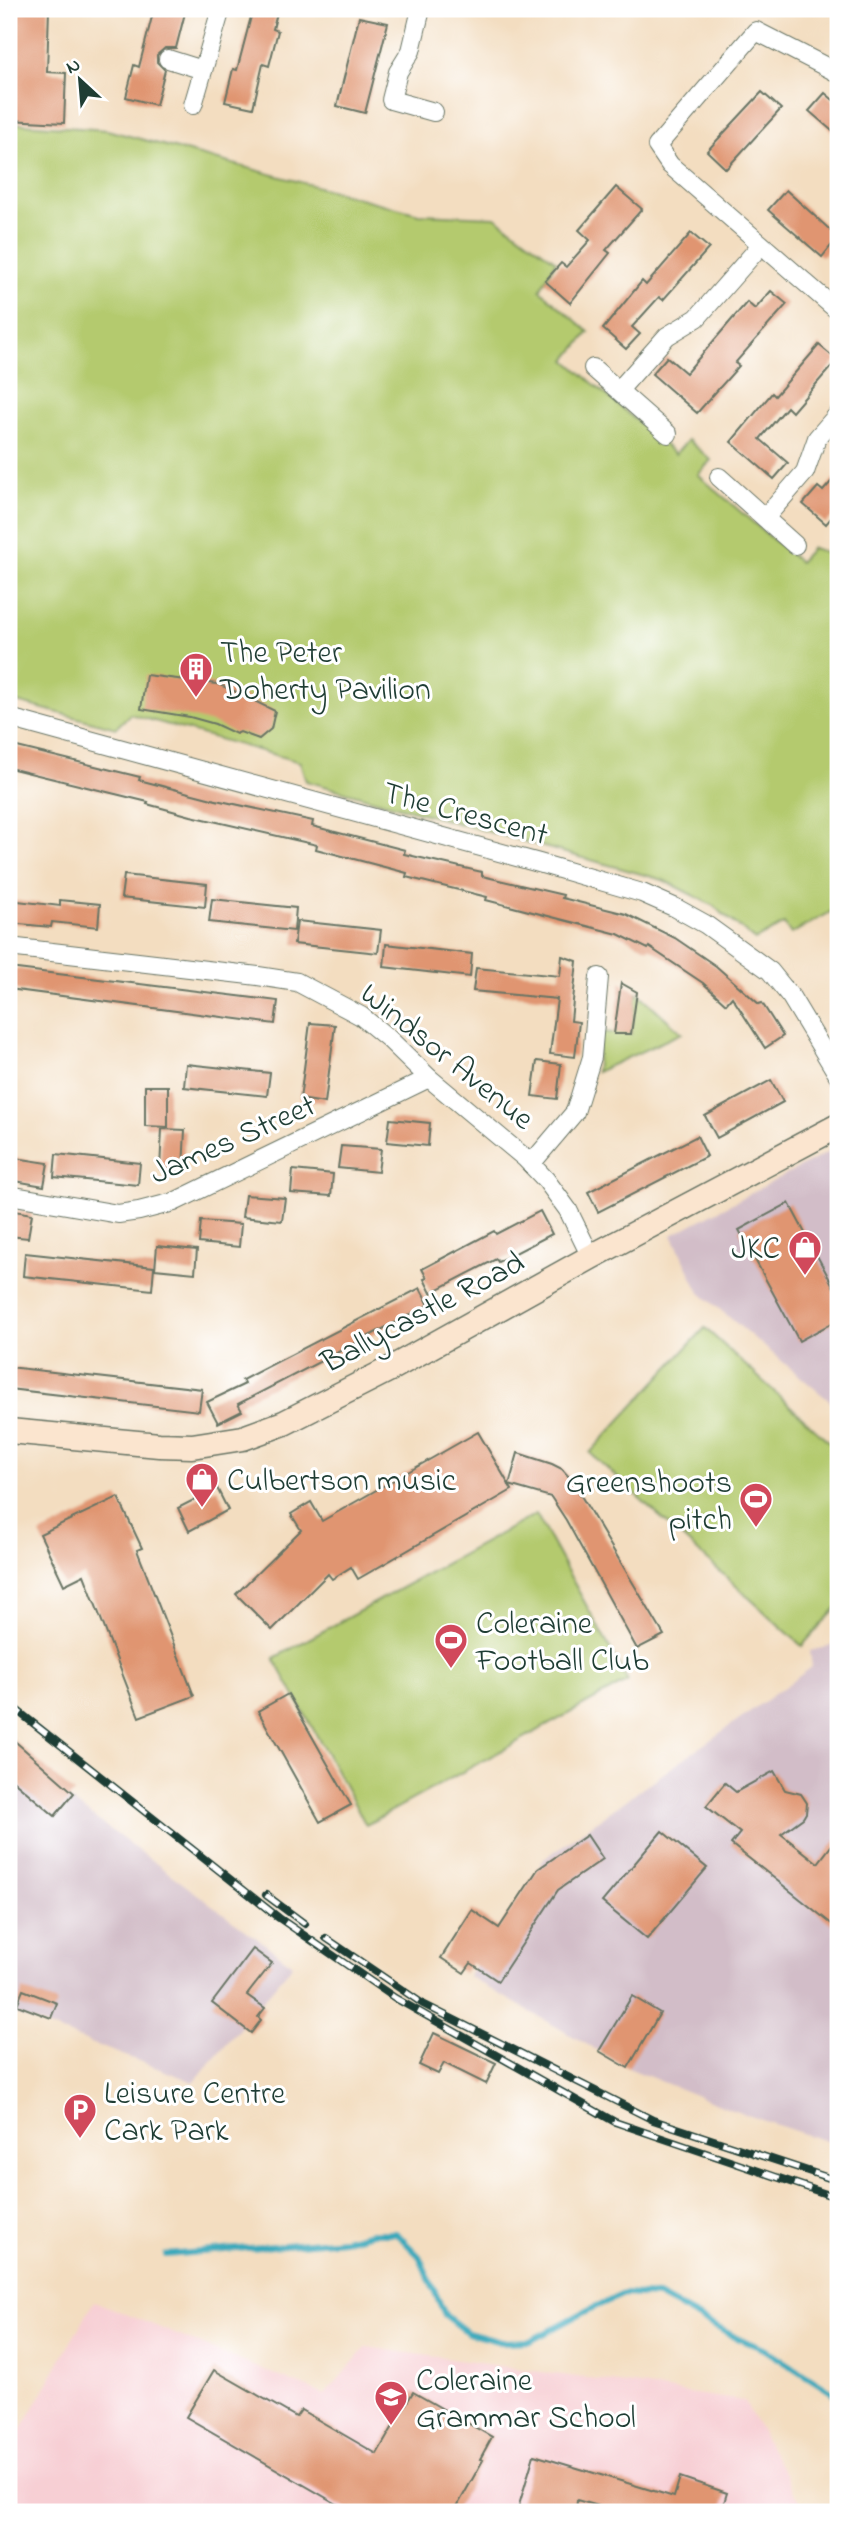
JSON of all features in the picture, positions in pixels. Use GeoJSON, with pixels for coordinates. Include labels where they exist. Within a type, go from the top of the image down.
{"type":"FeatureCollection","features":[{"type":"Feature","properties":{"kind":"main road","name":"Ballycastle Road"},"geometry":{"type":"LineString","coordinates":[[9,1431],[192,1446],[243,1438],[284,1423],[390,1369],[591,1257],[838,1126]]}},
{"type":"Feature","properties":{"kind":"street"},"geometry":{"type":"LineString","coordinates":[[193,105],[221,9]]}},
{"type":"Feature","properties":{"kind":"street"},"geometry":{"type":"LineString","coordinates":[[421,9],[411,51],[398,72],[391,100],[434,112]]}},
{"type":"Feature","properties":{"kind":"street"},"geometry":{"type":"LineString","coordinates":[[838,73],[755,31],[657,146],[670,165],[838,311]]}},
{"type":"Feature","properties":{"kind":"street"},"geometry":{"type":"LineString","coordinates":[[168,59],[204,70]]}},
{"type":"Feature","properties":{"kind":"street"},"geometry":{"type":"LineString","coordinates":[[618,390],[667,336],[697,318],[761,245]]}},
{"type":"Feature","properties":{"kind":"street"},"geometry":{"type":"LineString","coordinates":[[593,368],[668,434]]}},
{"type":"Feature","properties":{"kind":"street"},"geometry":{"type":"LineString","coordinates":[[765,517],[806,472],[817,438],[838,414]]}},
{"type":"Feature","properties":{"kind":"street"},"geometry":{"type":"LineString","coordinates":[[719,477],[795,545]]}},
{"type":"Feature","properties":{"kind":"street","name":"The Crescent"},"geometry":{"type":"LineString","coordinates":[[9,718],[539,863],[642,893],[677,908],[705,924],[770,971],[791,997],[838,1075]]}},
{"type":"Feature","properties":{"kind":"street","name":"Windsor Avenue"},"geometry":{"type":"LineString","coordinates":[[9,947],[297,982],[361,1016],[429,1078],[496,1131],[531,1164],[568,1210],[591,1257]]}},
{"type":"Feature","properties":{"kind":"street"},"geometry":{"type":"LineString","coordinates":[[531,1164],[575,1112],[592,1057],[599,977]]}},
{"type":"Feature","properties":{"kind":"street","name":"James Street"},"geometry":{"type":"LineString","coordinates":[[9,1195],[118,1214],[162,1205],[210,1186],[429,1078]]}},
{"type":"Feature","properties":{"kind":"shaded area"},"geometry":{"type":"Polygon","coordinates":[[[838,1147],[838,1408],[700,1293],[672,1235],[838,1147]]]}},
{"type":"Feature","properties":{"kind":"shaded area"},"geometry":{"type":"Polygon","coordinates":[[[838,1644],[838,2145],[732,2110],[628,2068],[468,1976],[544,1859],[812,1667],[810,1651],[838,1644]]]}},
{"type":"Feature","properties":{"kind":"shaded area"},"geometry":{"type":"Polygon","coordinates":[[[9,1777],[55,1815],[69,1799],[293,1965],[194,2082],[9,2012],[9,1777]]]}},
{"type":"Feature","properties":{"kind":"shaded area","name":"Coleraine Grammar School"},"geometry":{"type":"Polygon","coordinates":[[[94,2301],[325,2395],[366,2347],[744,2401],[806,2512],[9,2512],[9,2452],[94,2301]]]}},
{"type":"Feature","properties":{"kind":"green space"},"geometry":{"type":"Polygon","coordinates":[[[9,123],[107,130],[419,214],[495,217],[556,261],[540,290],[589,332],[566,360],[675,454],[688,440],[711,460],[698,475],[799,562],[812,548],[825,552],[838,563],[838,908],[791,934],[784,924],[755,940],[712,905],[663,880],[306,781],[300,762],[130,714],[116,728],[9,700],[9,123]]]}},
{"type":"Feature","properties":{"kind":"green space"},"geometry":{"type":"Polygon","coordinates":[[[637,992],[682,1033],[596,1072],[600,1032],[631,1034],[637,992]]]}},
{"type":"Feature","properties":{"kind":"green space","name":"Greenshoots pitch"},"geometry":{"type":"Polygon","coordinates":[[[705,1328],[838,1450],[838,1606],[802,1646],[590,1453],[705,1328]]]}},
{"type":"Feature","properties":{"kind":"green space","name":"Coleraine Football Club"},"geometry":{"type":"Polygon","coordinates":[[[536,1514],[628,1681],[366,1825],[274,1658],[536,1514]]]}},
{"type":"Feature","properties":{"kind":"building"},"geometry":{"type":"Polygon","coordinates":[[[9,9],[49,9],[47,72],[66,73],[64,123],[9,120],[9,9]]]}},
{"type":"Feature","properties":{"kind":"building"},"geometry":{"type":"Polygon","coordinates":[[[154,9],[186,9],[176,48],[165,48],[157,55],[157,62],[165,70],[156,105],[126,97],[134,65],[139,67],[154,9]]]}},
{"type":"Feature","properties":{"kind":"building"},"geometry":{"type":"Polygon","coordinates":[[[253,9],[278,9],[273,29],[278,31],[269,66],[263,64],[253,108],[225,102],[233,69],[237,70],[253,9]]]}},
{"type":"Feature","properties":{"kind":"building"},"geometry":{"type":"Polygon","coordinates":[[[359,17],[388,23],[365,113],[337,106],[359,17]]]}},
{"type":"Feature","properties":{"kind":"building"},"geometry":{"type":"Polygon","coordinates":[[[762,92],[781,109],[726,169],[707,151],[762,92]]]}},
{"type":"Feature","properties":{"kind":"building"},"geometry":{"type":"Polygon","coordinates":[[[825,93],[838,104],[838,136],[809,111],[825,93]]]}},
{"type":"Feature","properties":{"kind":"building"},"geometry":{"type":"Polygon","coordinates":[[[616,187],[642,209],[606,250],[610,253],[570,303],[545,281],[561,263],[566,267],[590,240],[579,230],[616,187]]]}},
{"type":"Feature","properties":{"kind":"building"},"geometry":{"type":"Polygon","coordinates":[[[786,190],[838,237],[822,257],[768,210],[786,190]]]}},
{"type":"Feature","properties":{"kind":"building"},"geometry":{"type":"Polygon","coordinates":[[[691,233],[709,248],[663,300],[659,297],[632,327],[640,334],[626,349],[603,329],[642,281],[646,285],[691,233]]]}},
{"type":"Feature","properties":{"kind":"building"},"geometry":{"type":"Polygon","coordinates":[[[771,291],[787,304],[735,363],[739,366],[697,413],[652,374],[667,357],[686,373],[747,302],[755,309],[771,291]]]}},
{"type":"Feature","properties":{"kind":"building"},"geometry":{"type":"Polygon","coordinates":[[[819,345],[837,360],[792,412],[787,407],[760,439],[788,463],[774,479],[731,442],[772,393],[775,396],[819,345]]]}},
{"type":"Feature","properties":{"kind":"building"},"geometry":{"type":"Polygon","coordinates":[[[838,474],[838,510],[826,524],[803,504],[818,487],[823,491],[838,474]]]}},
{"type":"Feature","properties":{"kind":"building","name":"The Peter Doherty Pavilion"},"geometry":{"type":"Polygon","coordinates":[[[146,675],[217,684],[230,689],[275,711],[271,729],[259,739],[240,732],[236,734],[215,724],[190,717],[141,709],[146,675]]]}},
{"type":"Feature","properties":{"kind":"building"},"geometry":{"type":"Polygon","coordinates":[[[9,745],[140,777],[139,780],[216,800],[313,821],[312,826],[405,850],[404,854],[482,872],[482,876],[563,895],[562,898],[626,914],[675,938],[716,966],[759,1004],[762,1003],[783,1036],[765,1048],[732,997],[726,1004],[703,983],[649,947],[648,949],[618,934],[406,877],[407,873],[316,849],[317,845],[191,816],[147,804],[148,802],[9,768],[9,745]]]}},
{"type":"Feature","properties":{"kind":"building"},"geometry":{"type":"Polygon","coordinates":[[[124,875],[207,884],[205,907],[121,898],[124,875]]]}},
{"type":"Feature","properties":{"kind":"building"},"geometry":{"type":"Polygon","coordinates":[[[212,899],[296,908],[294,931],[209,922],[212,899]]]}},
{"type":"Feature","properties":{"kind":"building"},"geometry":{"type":"Polygon","coordinates":[[[9,900],[60,906],[60,900],[100,904],[98,927],[52,922],[51,927],[9,923],[9,900]]]}},
{"type":"Feature","properties":{"kind":"building"},"geometry":{"type":"Polygon","coordinates":[[[297,921],[381,930],[378,953],[294,944],[297,921]]]}},
{"type":"Feature","properties":{"kind":"building"},"geometry":{"type":"Polygon","coordinates":[[[386,944],[472,954],[470,977],[384,967],[386,944]]]}},
{"type":"Feature","properties":{"kind":"building"},"geometry":{"type":"Polygon","coordinates":[[[562,956],[577,961],[571,1021],[579,1022],[575,1057],[550,1054],[557,999],[473,991],[476,968],[560,976],[562,956]]]}},
{"type":"Feature","properties":{"kind":"building"},"geometry":{"type":"Polygon","coordinates":[[[9,968],[278,1001],[275,1024],[9,989],[9,968]]]}},
{"type":"Feature","properties":{"kind":"building"},"geometry":{"type":"Polygon","coordinates":[[[621,983],[637,992],[631,1034],[614,1034],[621,983]]]}},
{"type":"Feature","properties":{"kind":"building"},"geometry":{"type":"Polygon","coordinates":[[[310,1023],[335,1025],[325,1103],[300,1099],[310,1023]]]}},
{"type":"Feature","properties":{"kind":"building"},"geometry":{"type":"Polygon","coordinates":[[[537,1061],[561,1064],[557,1099],[532,1096],[537,1061]]]}},
{"type":"Feature","properties":{"kind":"building"},"geometry":{"type":"Polygon","coordinates":[[[186,1064],[270,1073],[267,1096],[184,1087],[186,1064]]]}},
{"type":"Feature","properties":{"kind":"building"},"geometry":{"type":"Polygon","coordinates":[[[771,1080],[783,1102],[717,1138],[705,1116],[771,1080]]]}},
{"type":"Feature","properties":{"kind":"building"},"geometry":{"type":"Polygon","coordinates":[[[145,1086],[168,1086],[168,1127],[145,1126],[145,1086]]]}},
{"type":"Feature","properties":{"kind":"building"},"geometry":{"type":"Polygon","coordinates":[[[390,1119],[430,1123],[428,1146],[387,1142],[390,1119]]]}},
{"type":"Feature","properties":{"kind":"building"},"geometry":{"type":"Polygon","coordinates":[[[162,1129],[185,1130],[183,1170],[160,1169],[162,1129]]]}},
{"type":"Feature","properties":{"kind":"building"},"geometry":{"type":"Polygon","coordinates":[[[697,1136],[707,1156],[598,1212],[588,1192],[697,1136]]]}},
{"type":"Feature","properties":{"kind":"building"},"geometry":{"type":"Polygon","coordinates":[[[341,1146],[381,1149],[378,1172],[338,1168],[341,1146]]]}},
{"type":"Feature","properties":{"kind":"building"},"geometry":{"type":"Polygon","coordinates":[[[56,1154],[140,1163],[138,1185],[54,1177],[56,1154]]]}},
{"type":"Feature","properties":{"kind":"building"},"geometry":{"type":"Polygon","coordinates":[[[9,1157],[48,1163],[44,1186],[9,1180],[9,1157]]]}},
{"type":"Feature","properties":{"kind":"building"},"geometry":{"type":"Polygon","coordinates":[[[293,1170],[333,1174],[331,1196],[291,1193],[293,1170]]]}},
{"type":"Feature","properties":{"kind":"building"},"geometry":{"type":"Polygon","coordinates":[[[245,1195],[285,1198],[282,1221],[242,1217],[245,1195]]]}},
{"type":"Feature","properties":{"kind":"building"},"geometry":{"type":"Polygon","coordinates":[[[789,1203],[838,1295],[838,1320],[799,1341],[739,1230],[789,1203]]]}},
{"type":"Feature","properties":{"kind":"building"},"geometry":{"type":"Polygon","coordinates":[[[9,1210],[32,1214],[28,1238],[9,1236],[9,1210]]]}},
{"type":"Feature","properties":{"kind":"building"},"geometry":{"type":"Polygon","coordinates":[[[540,1211],[552,1234],[431,1293],[422,1269],[494,1231],[496,1234],[540,1211]]]}},
{"type":"Feature","properties":{"kind":"building"},"geometry":{"type":"Polygon","coordinates":[[[201,1221],[241,1224],[239,1247],[199,1243],[201,1221]]]}},
{"type":"Feature","properties":{"kind":"building"},"geometry":{"type":"Polygon","coordinates":[[[157,1246],[197,1250],[195,1273],[155,1269],[157,1246]]]}},
{"type":"Feature","properties":{"kind":"building"},"geometry":{"type":"Polygon","coordinates":[[[25,1253],[154,1267],[152,1290],[23,1276],[25,1253]]]}},
{"type":"Feature","properties":{"kind":"building"},"geometry":{"type":"Polygon","coordinates":[[[420,1288],[429,1305],[238,1404],[242,1411],[218,1423],[207,1402],[245,1384],[242,1380],[420,1288]]]}},
{"type":"Feature","properties":{"kind":"building"},"geometry":{"type":"Polygon","coordinates":[[[9,1367],[202,1389],[199,1411],[9,1389],[9,1367]]]}},
{"type":"Feature","properties":{"kind":"building"},"geometry":{"type":"Polygon","coordinates":[[[478,1432],[512,1490],[358,1579],[351,1567],[332,1579],[328,1574],[272,1630],[236,1594],[301,1530],[291,1514],[311,1502],[322,1521],[478,1432]]]}},
{"type":"Feature","properties":{"kind":"building"},"geometry":{"type":"Polygon","coordinates":[[[518,1453],[552,1464],[562,1469],[571,1479],[664,1635],[637,1649],[551,1497],[509,1485],[518,1453]]]}},
{"type":"Feature","properties":{"kind":"building"},"geometry":{"type":"Polygon","coordinates":[[[217,1488],[228,1510],[189,1531],[178,1508],[217,1488]]]}},
{"type":"Feature","properties":{"kind":"building"},"geometry":{"type":"Polygon","coordinates":[[[118,1497],[142,1548],[137,1550],[194,1696],[139,1717],[84,1575],[64,1585],[40,1534],[118,1497]]]}},
{"type":"Feature","properties":{"kind":"building"},"geometry":{"type":"Polygon","coordinates":[[[288,1694],[351,1805],[320,1822],[258,1711],[288,1694]]]}},
{"type":"Feature","properties":{"kind":"building"},"geometry":{"type":"Polygon","coordinates":[[[9,1736],[74,1793],[55,1816],[9,1777],[9,1736]]]}},
{"type":"Feature","properties":{"kind":"building"},"geometry":{"type":"Polygon","coordinates":[[[774,1771],[785,1790],[801,1794],[807,1803],[803,1818],[781,1834],[818,1863],[838,1837],[838,1929],[731,1844],[740,1833],[706,1806],[725,1783],[736,1792],[774,1771]]]}},
{"type":"Feature","properties":{"kind":"building"},"geometry":{"type":"Polygon","coordinates":[[[662,1831],[707,1868],[647,1939],[602,1902],[662,1831]]]}},
{"type":"Feature","properties":{"kind":"building"},"geometry":{"type":"Polygon","coordinates":[[[587,1835],[603,1859],[558,1890],[498,1981],[471,1963],[464,1973],[441,1958],[472,1910],[499,1928],[538,1869],[587,1835]]]}},
{"type":"Feature","properties":{"kind":"building"},"geometry":{"type":"Polygon","coordinates":[[[253,1949],[272,1963],[247,1995],[265,2008],[258,2017],[261,2020],[251,2033],[212,2003],[253,1949]]]}},
{"type":"Feature","properties":{"kind":"building"},"geometry":{"type":"Polygon","coordinates":[[[23,1990],[57,2003],[51,2018],[17,2005],[23,1990]]]}},
{"type":"Feature","properties":{"kind":"building"},"geometry":{"type":"Polygon","coordinates":[[[632,1996],[660,2013],[628,2068],[599,2051],[632,1996]]]}},
{"type":"Feature","properties":{"kind":"building"},"geometry":{"type":"Polygon","coordinates":[[[434,2033],[496,2063],[486,2084],[444,2063],[438,2074],[419,2065],[434,2033]]]}},
{"type":"Feature","properties":{"kind":"building"},"geometry":{"type":"Polygon","coordinates":[[[214,2370],[296,2417],[301,2410],[377,2454],[413,2392],[492,2437],[480,2459],[483,2460],[454,2512],[351,2512],[186,2417],[214,2370]]]}},
{"type":"Feature","properties":{"kind":"building"},"geometry":{"type":"Polygon","coordinates":[[[534,2455],[674,2497],[680,2477],[727,2493],[721,2512],[618,2512],[577,2500],[576,2512],[517,2512],[534,2455]]]}},
{"type":"Feature","properties":{"kind":"waterway"},"geometry":{"type":"LineString","coordinates":[[166,2255],[344,2240],[372,2233],[396,2233],[419,2256],[445,2315],[468,2333],[501,2342],[530,2341],[624,2294],[658,2296],[735,2337],[764,2349],[833,2393],[838,2399]]}},
{"type":"Feature","properties":{"kind":"railway"},"geometry":{"type":"LineString","coordinates":[[9,1704],[279,1918],[395,1998],[615,2122],[838,2198]]}},
{"type":"Feature","properties":{"kind":"railway"},"geometry":{"type":"LineString","coordinates":[[266,1895],[305,1924]]}},
{"type":"Feature","properties":{"kind":"railway"},"geometry":{"type":"LineString","coordinates":[[326,1938],[423,2004],[653,2120],[838,2181]]}},
{"type":"Feature","properties":{"kind":"place","name":"The Peter Doherty Pavilion"},"geometry":{"type":"Point","coordinates":[196,699]}},
{"type":"Feature","properties":{"kind":"place","name":"JKC"},"geometry":{"type":"Point","coordinates":[805,1277]}},
{"type":"Feature","properties":{"kind":"place","name":"Culbertson music"},"geometry":{"type":"Point","coordinates":[202,1509]}},
{"type":"Feature","properties":{"kind":"place","name":"Greenshoots pitch"},"geometry":{"type":"Point","coordinates":[756,1529]}},
{"type":"Feature","properties":{"kind":"place","name":"Coleraine Football Club"},"geometry":{"type":"Point","coordinates":[451,1670]}},
{"type":"Feature","properties":{"kind":"place","name":"Leisure Centre Cark Park"},"geometry":{"type":"Point","coordinates":[80,2140]}},
{"type":"Feature","properties":{"kind":"place","name":"Coleraine Grammar School"},"geometry":{"type":"Point","coordinates":[391,2427]}}]}
